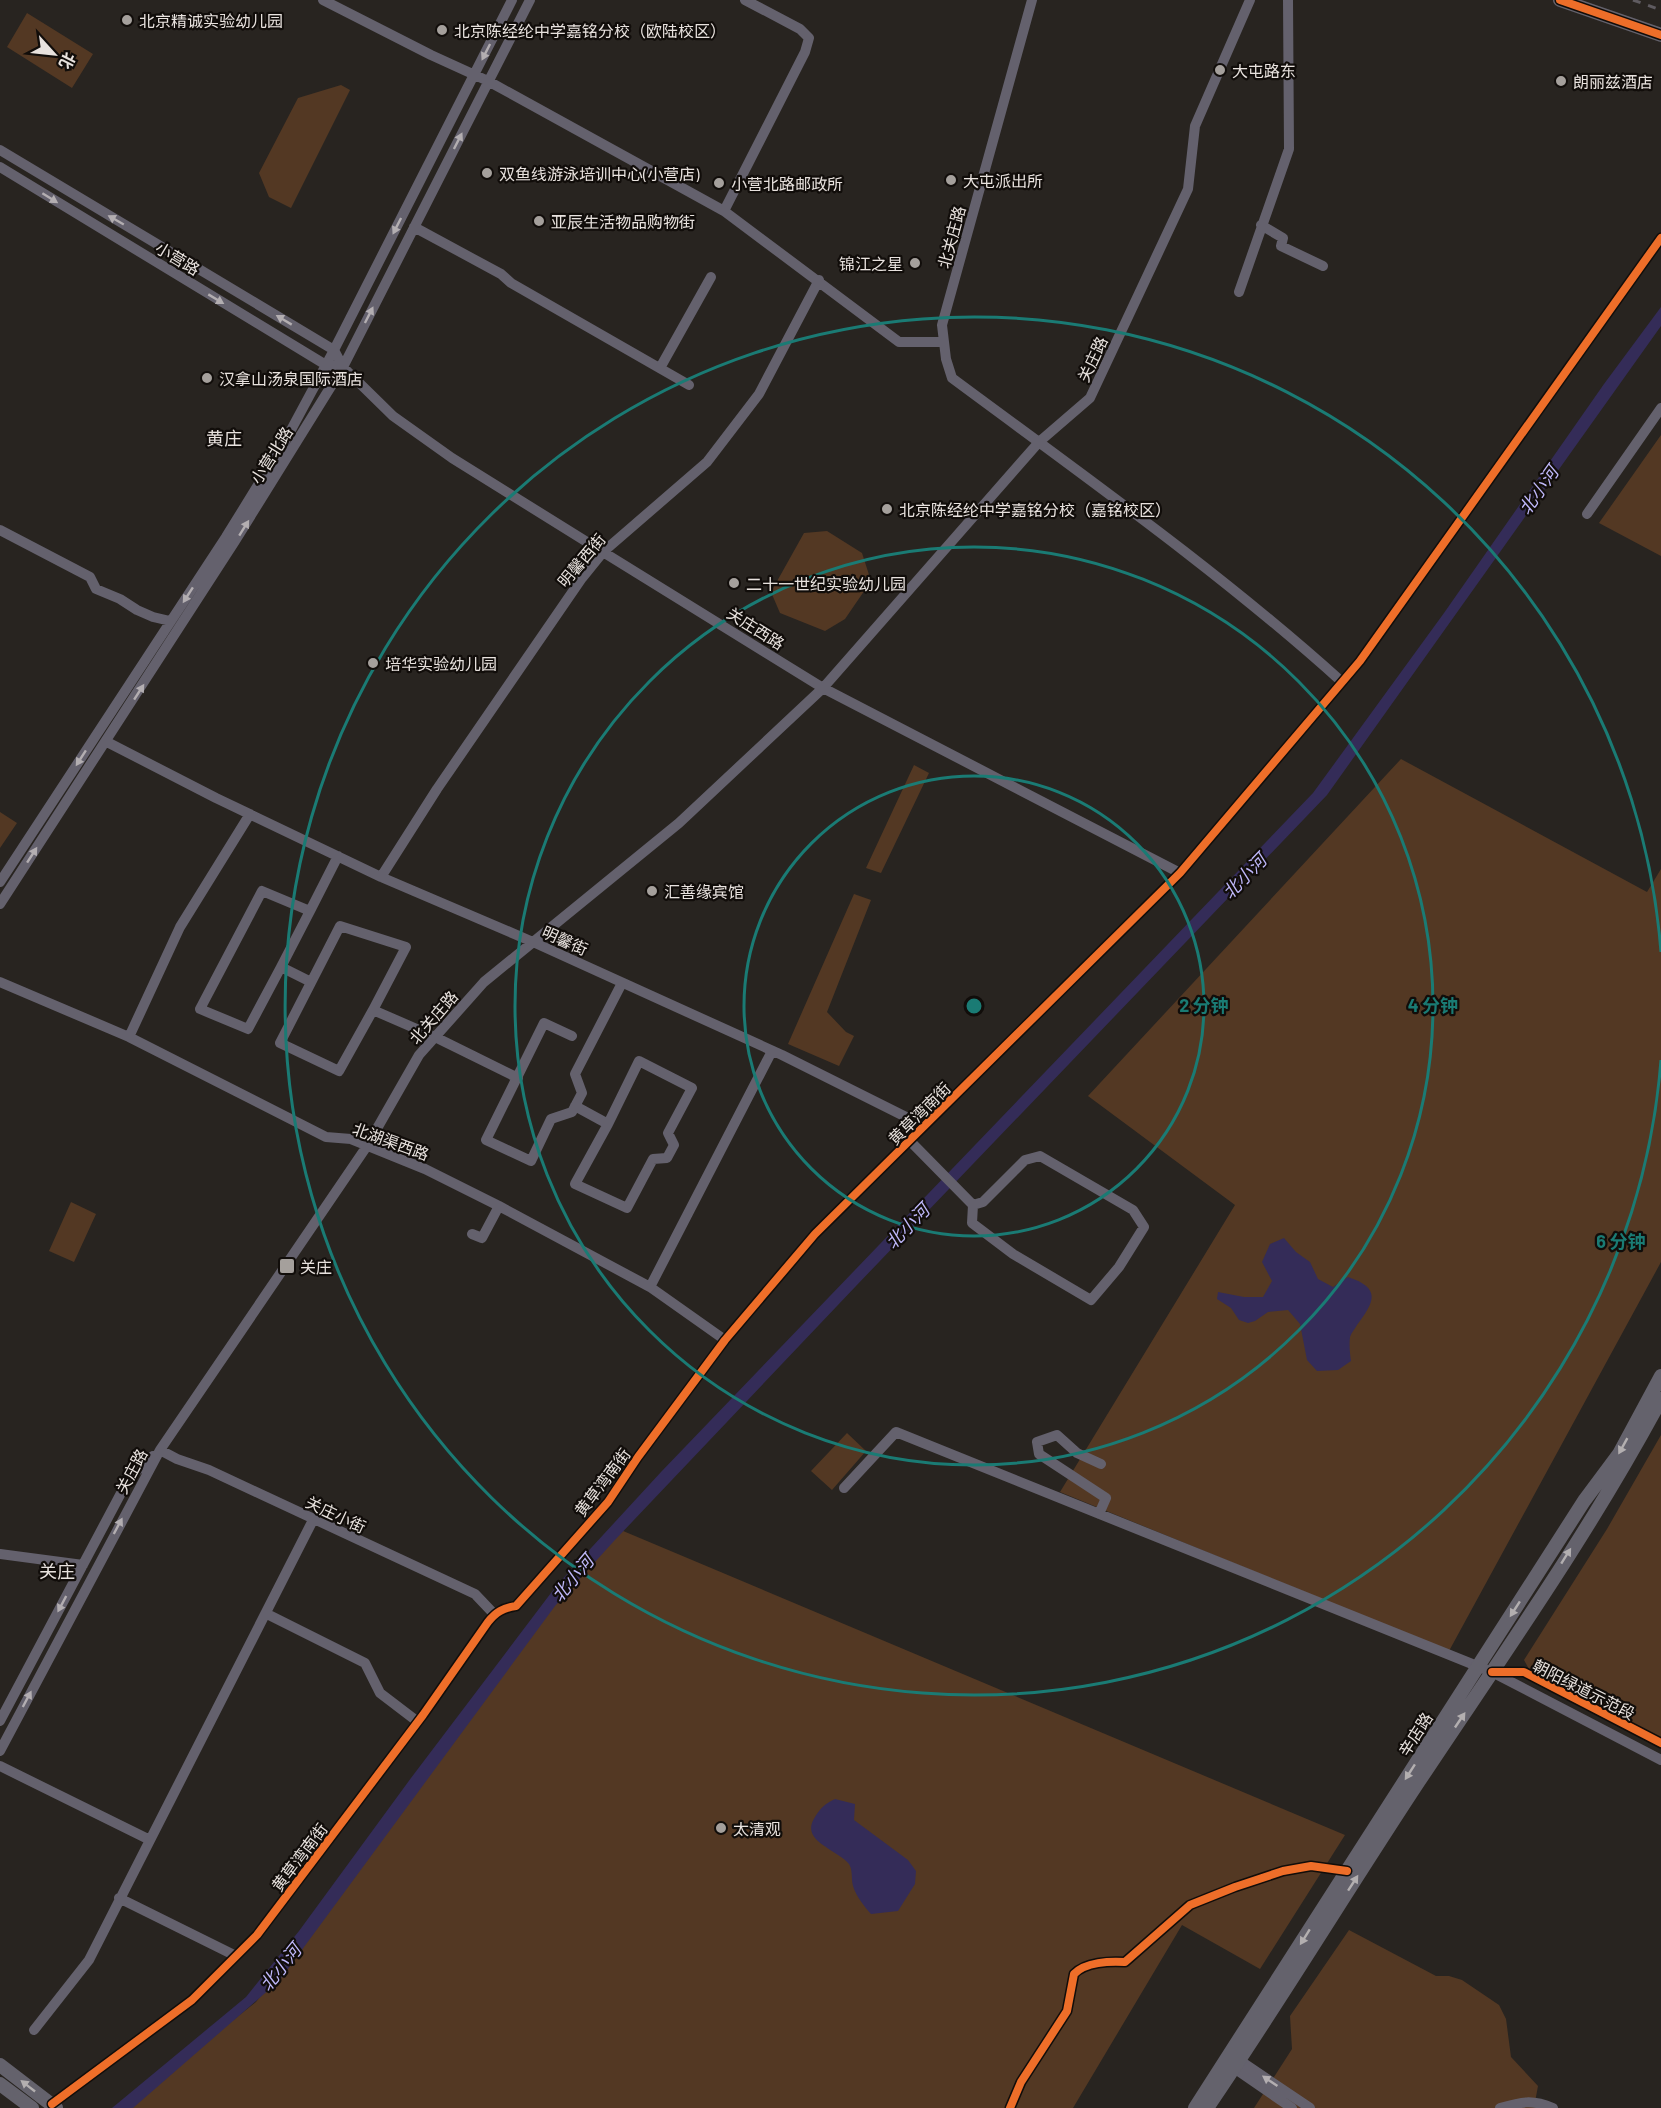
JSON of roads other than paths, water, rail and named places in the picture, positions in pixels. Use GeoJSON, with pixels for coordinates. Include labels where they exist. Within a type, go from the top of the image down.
{"type":"FeatureCollection","features":[{"type":"Feature","properties":{"kind":"main road"},"geometry":{"type":"LineString","coordinates":[[1560,0],[1661,35]]}},
{"type":"Feature","properties":{"kind":"main road","name":"辛店路"},"geometry":{"type":"LineString","coordinates":[[1207,2108],[1232,2061],[1478,1667],[1584,1501],[1619,1454],[1661,1376]]}},
{"type":"Feature","properties":{"kind":"main road","name":"辛店路"},"geometry":{"type":"LineString","coordinates":[[1195,2108],[1232,2061],[1530,1615],[1629,1459],[1661,1399]]}},
{"type":"Feature","properties":{"kind":"main road"},"geometry":{"type":"LineString","coordinates":[[0,2065],[54,2106]]}},
{"type":"Feature","properties":{"kind":"main road"},"geometry":{"type":"LineString","coordinates":[[0,2084],[32,2108]]}},
{"type":"Feature","properties":{"kind":"street"},"geometry":{"type":"LineString","coordinates":[[323,0],[430,56],[488,81],[724,211],[899,342],[944,342]]}},
{"type":"Feature","properties":{"kind":"street","name":"小营北路"},"geometry":{"type":"LineString","coordinates":[[0,882],[226,537],[284,443],[334,350],[512,0]]}},
{"type":"Feature","properties":{"kind":"street","name":"小营北路"},"geometry":{"type":"LineString","coordinates":[[0,904],[107,742],[294,449],[343,367],[530,0]]}},
{"type":"Feature","properties":{"kind":"street"},"geometry":{"type":"LineString","coordinates":[[724,211],[805,52],[809,38],[800,29],[745,0]]}},
{"type":"Feature","properties":{"kind":"street","name":"北关庄路"},"geometry":{"type":"LineString","coordinates":[[1032,0],[942,325],[952,378],[1255,607],[1342,682]]}},
{"type":"Feature","properties":{"kind":"street","name":"关庄路"},"geometry":{"type":"LineString","coordinates":[[824,688],[1038,442],[1090,398],[1188,189],[1195,126],[1250,0]]}},
{"type":"Feature","properties":{"kind":"street"},"geometry":{"type":"LineString","coordinates":[[1239,292],[1289,149],[1288,0]]}},
{"type":"Feature","properties":{"kind":"street","name":"小营路"},"geometry":{"type":"LineString","coordinates":[[0,150],[334,350]]}},
{"type":"Feature","properties":{"kind":"street","name":"小营路"},"geometry":{"type":"LineString","coordinates":[[0,167],[326,365],[343,367]]}},
{"type":"Feature","properties":{"kind":"street"},"geometry":{"type":"LineString","coordinates":[[1261,225],[1283,238],[1281,246],[1323,266]]}},
{"type":"Feature","properties":{"kind":"street"},"geometry":{"type":"LineString","coordinates":[[414,227],[501,274],[511,283],[689,385]]}},
{"type":"Feature","properties":{"kind":"street","name":"黄草湾南街"},"geometry":{"type":"LineString","coordinates":[[54,2106],[192,2000],[257,1935],[418,1722],[494,1614],[504,1608],[516,1606],[608,1502],[638,1457],[725,1340],[815,1234],[1180,873],[1360,661],[1661,238]]}},
{"type":"Feature","properties":{"kind":"street"},"geometry":{"type":"LineString","coordinates":[[660,368],[711,277]]}},
{"type":"Feature","properties":{"kind":"street","name":"明馨西街"},"geometry":{"type":"LineString","coordinates":[[381,877],[437,789],[582,578],[603,552],[707,462],[759,394],[819,280]]}},
{"type":"Feature","properties":{"kind":"street","name":"关庄西路"},"geometry":{"type":"LineString","coordinates":[[334,350],[343,367],[393,416],[452,458],[603,552],[824,688],[1180,873]]}},
{"type":"Feature","properties":{"kind":"street"},"geometry":{"type":"LineString","coordinates":[[1587,514],[1661,408]]}},
{"type":"Feature","properties":{"kind":"street"},"geometry":{"type":"LineString","coordinates":[[0,531],[90,578],[96,589],[145,614],[170,621]]}},
{"type":"Feature","properties":{"kind":"street","name":"北关庄路"},"geometry":{"type":"LineString","coordinates":[[160,1450],[367,1146],[419,1055],[484,982],[679,823],[824,688]]}},
{"type":"Feature","properties":{"kind":"street","name":"明馨街"},"geometry":{"type":"LineString","coordinates":[[107,742],[381,877],[533,942],[771,1051],[908,1118]]}},
{"type":"Feature","properties":{"kind":"street"},"geometry":{"type":"LineString","coordinates":[[129,1037],[180,927],[250,814]]}},
{"type":"Feature","properties":{"kind":"street"},"geometry":{"type":"LineString","coordinates":[[310,911],[262,891],[200,1009],[248,1029],[281,967],[310,911],[338,856]]}},
{"type":"Feature","properties":{"kind":"street"},"geometry":{"type":"LineString","coordinates":[[340,926],[406,947],[373,1010],[339,1071],[280,1043],[340,926]]}},
{"type":"Feature","properties":{"kind":"street"},"geometry":{"type":"LineString","coordinates":[[281,967],[311,982]]}},
{"type":"Feature","properties":{"kind":"street","name":"北湖渠西路"},"geometry":{"type":"LineString","coordinates":[[0,982],[129,1037],[326,1137],[351,1139],[425,1169],[650,1287],[725,1340]]}},
{"type":"Feature","properties":{"kind":"street"},"geometry":{"type":"LineString","coordinates":[[572,1036],[544,1023],[486,1140],[531,1161],[551,1119],[572,1112],[582,1093],[575,1074],[622,983]]}},
{"type":"Feature","properties":{"kind":"street"},"geometry":{"type":"LineString","coordinates":[[373,1010],[435,1037],[518,1078]]}},
{"type":"Feature","properties":{"kind":"street"},"geometry":{"type":"LineString","coordinates":[[650,1287],[771,1051]]}},
{"type":"Feature","properties":{"kind":"street"},"geometry":{"type":"LineString","coordinates":[[639,1061],[692,1088],[668,1133],[674,1145],[667,1158],[653,1159],[627,1208],[575,1184],[608,1124],[639,1061]]}},
{"type":"Feature","properties":{"kind":"street"},"geometry":{"type":"LineString","coordinates":[[575,1106],[608,1124]]}},
{"type":"Feature","properties":{"kind":"street"},"geometry":{"type":"LineString","coordinates":[[910,1141],[973,1205],[972,1223],[1013,1254],[1091,1300],[1119,1267],[1144,1227],[1132,1210],[1040,1156],[1025,1160],[983,1202],[973,1205]]}},
{"type":"Feature","properties":{"kind":"street"},"geometry":{"type":"LineString","coordinates":[[472,1234],[482,1238],[499,1206]]}},
{"type":"Feature","properties":{"kind":"street"},"geometry":{"type":"LineString","coordinates":[[844,1488],[896,1432],[1492,1672],[1661,1760]]}},
{"type":"Feature","properties":{"kind":"street"},"geometry":{"type":"LineString","coordinates":[[1099,1514],[1106,1498],[1039,1454],[1037,1442],[1057,1435],[1077,1453],[1101,1464]]}},
{"type":"Feature","properties":{"kind":"street","name":"关庄路"},"geometry":{"type":"LineString","coordinates":[[0,1721],[129,1478],[160,1450]]}},
{"type":"Feature","properties":{"kind":"street","name":"关庄路"},"geometry":{"type":"LineString","coordinates":[[0,1751],[160,1450]]}},
{"type":"Feature","properties":{"kind":"street","name":"关庄小街"},"geometry":{"type":"LineString","coordinates":[[160,1450],[177,1459],[209,1470],[475,1594],[494,1614]]}},
{"type":"Feature","properties":{"kind":"street"},"geometry":{"type":"LineString","coordinates":[[34,2030],[89,1960],[313,1520]]}},
{"type":"Feature","properties":{"kind":"street"},"geometry":{"type":"LineString","coordinates":[[0,1554],[82,1566]]}},
{"type":"Feature","properties":{"kind":"street"},"geometry":{"type":"LineString","coordinates":[[267,1614],[365,1663],[380,1693],[418,1722]]}},
{"type":"Feature","properties":{"kind":"street"},"geometry":{"type":"LineString","coordinates":[[0,1766],[150,1840]]}},
{"type":"Feature","properties":{"kind":"street"},"geometry":{"type":"LineString","coordinates":[[119,1898],[236,1956]]}},
{"type":"Feature","properties":{"kind":"street"},"geometry":{"type":"LineString","coordinates":[[1232,2061],[1292,2108]]}},
{"type":"Feature","properties":{"kind":"street"},"geometry":{"type":"LineString","coordinates":[[1232,2061],[1310,2108]]}},
{"type":"Feature","properties":{"kind":"street"},"geometry":{"type":"LineString","coordinates":[[1500,2108],[1519,2102],[1535,2102],[1553,2108]]}},
{"type":"Feature","properties":{"kind":"water","name":"北小河"},"geometry":{"type":"Polygon","coordinates":[[[1661,307],[1661,326],[1327,795],[856,1286],[555,1606],[279,1981],[133,2108],[112,2108],[246,1997],[299,1931],[557,1585],[661,1472],[1313,793],[1661,307]]]}},
{"type":"Feature","properties":{"kind":"water"},"geometry":{"type":"Polygon","coordinates":[[[1284,1238],[1296,1252],[1310,1262],[1318,1279],[1333,1287],[1348,1277],[1359,1281],[1370,1291],[1372,1296],[1368,1309],[1350,1337],[1351,1361],[1338,1370],[1317,1371],[1307,1360],[1300,1324],[1288,1310],[1268,1312],[1248,1323],[1239,1320],[1231,1308],[1217,1299],[1218,1292],[1244,1297],[1263,1297],[1272,1281],[1262,1262],[1270,1244],[1284,1238]]]}},
{"type":"Feature","properties":{"kind":"water"},"geometry":{"type":"Polygon","coordinates":[[[835,1799],[855,1804],[854,1820],[908,1860],[916,1871],[915,1884],[898,1911],[871,1914],[854,1890],[849,1864],[822,1844],[812,1832],[811,1825],[817,1814],[835,1799]]]}},
{"type":"Feature","properties":{"kind":"railway"},"geometry":{"type":"LineString","coordinates":[[1633,0],[1661,10]]}},
{"type":"Feature","properties":{"kind":"place","name":"北京精诚实验幼儿园"},"geometry":{"type":"Point","coordinates":[127,20]}},
{"type":"Feature","properties":{"kind":"place","name":"北京陈经纶中学嘉铭分校（欧陆校区）"},"geometry":{"type":"Point","coordinates":[442,30]}},
{"type":"Feature","properties":{"kind":"place","name":"大屯路东"},"geometry":{"type":"Point","coordinates":[1220,70]}},
{"type":"Feature","properties":{"kind":"place","name":"朗丽兹酒店"},"geometry":{"type":"Point","coordinates":[1561,81]}},
{"type":"Feature","properties":{"kind":"place","name":"双鱼线游泳培训中心(小营店)"},"geometry":{"type":"Point","coordinates":[487,173]}},
{"type":"Feature","properties":{"kind":"place","name":"大屯派出所"},"geometry":{"type":"Point","coordinates":[951,180]}},
{"type":"Feature","properties":{"kind":"place","name":"小营北路邮政所"},"geometry":{"type":"Point","coordinates":[719,183]}},
{"type":"Feature","properties":{"kind":"place","name":"亚辰生活物品购物街"},"geometry":{"type":"Point","coordinates":[539,221]}},
{"type":"Feature","properties":{"kind":"place","name":"锦江之星"},"geometry":{"type":"Point","coordinates":[915,263]}},
{"type":"Feature","properties":{"kind":"place","name":"汉拿山汤泉国际酒店"},"geometry":{"type":"Point","coordinates":[207,378]}},
{"type":"Feature","properties":{"kind":"place","name":"北京陈经纶中学嘉铭分校（嘉铭校区）"},"geometry":{"type":"Point","coordinates":[887,509]}},
{"type":"Feature","properties":{"kind":"place","name":"二十一世纪实验幼儿园"},"geometry":{"type":"Point","coordinates":[734,583]}},
{"type":"Feature","properties":{"kind":"place","name":"培华实验幼儿园"},"geometry":{"type":"Point","coordinates":[373,663]}},
{"type":"Feature","properties":{"kind":"place","name":"汇善缘宾馆"},"geometry":{"type":"Point","coordinates":[652,891]}},
{"type":"Feature","properties":{"kind":"place","name":"关庄"},"geometry":{"type":"Point","coordinates":[287,1266]}},
{"type":"Feature","properties":{"kind":"place","name":"太清观"},"geometry":{"type":"Point","coordinates":[721,1828]}},
{"type":"Feature","properties":{"kind":"district","name":"黄庄"},"geometry":{"type":"Point","coordinates":[224,438]}},
{"type":"Feature","properties":{"kind":"district","name":"关庄"},"geometry":{"type":"Point","coordinates":[57,1571]}}]}
